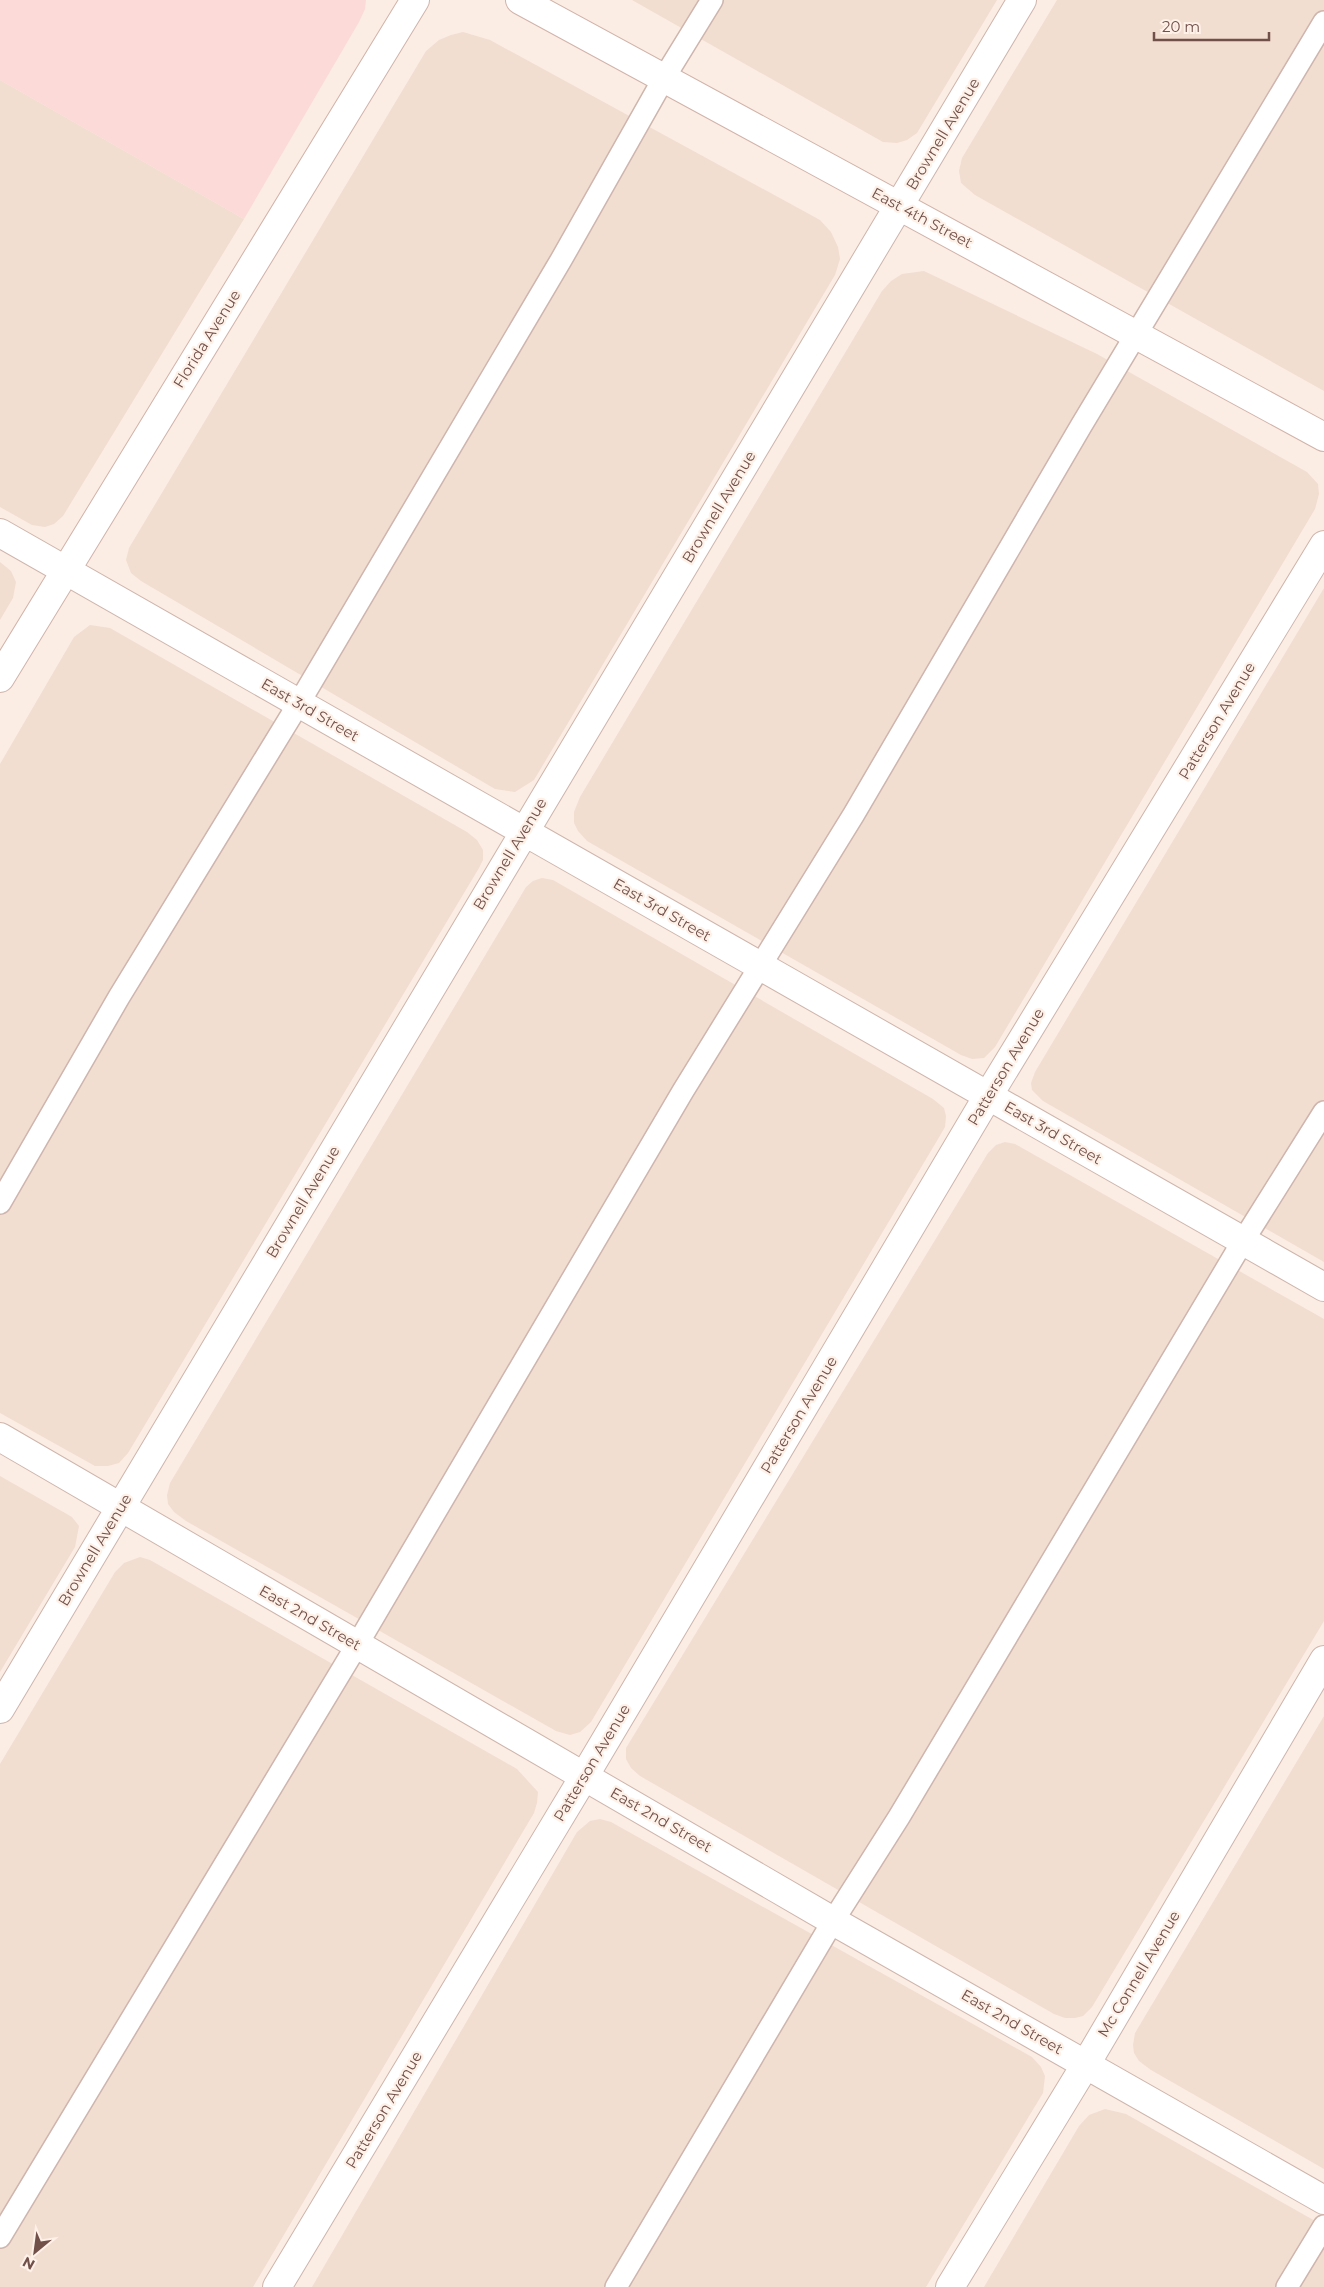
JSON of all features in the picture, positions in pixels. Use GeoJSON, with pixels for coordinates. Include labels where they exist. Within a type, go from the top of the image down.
{"type":"FeatureCollection","features":[{"type":"Feature","properties":{"kind":"street","name":"Florida Avenue"},"geometry":{"type":"LineString","coordinates":[[0,678],[415,0]]}},
{"type":"Feature","properties":{"kind":"street","name":"East 4th Street"},"geometry":{"type":"LineString","coordinates":[[520,0],[1324,437]]}},
{"type":"Feature","properties":{"kind":"street","name":"Brownell Avenue"},"geometry":{"type":"LineString","coordinates":[[0,1709],[1022,0]]}},
{"type":"Feature","properties":{"kind":"street","name":"East 3rd Street"},"geometry":{"type":"LineString","coordinates":[[0,533],[1324,1288]]}},
{"type":"Feature","properties":{"kind":"street","name":"Patterson Avenue"},"geometry":{"type":"LineString","coordinates":[[277,2287],[585,1776],[988,1096],[1324,545]]}},
{"type":"Feature","properties":{"kind":"street","name":"East 2nd Street"},"geometry":{"type":"LineString","coordinates":[[0,1437],[833,1921],[1324,2200]]}},
{"type":"Feature","properties":{"kind":"street","name":"Mc Connell Avenue"},"geometry":{"type":"LineString","coordinates":[[950,2287],[1086,2064],[1324,1660]]}},
{"type":"Feature","properties":{"kind":"lane"},"geometry":{"type":"LineString","coordinates":[[0,1204],[119,997],[299,703],[561,260],[664,78],[712,0]]}},
{"type":"Feature","properties":{"kind":"lane"},"geometry":{"type":"LineString","coordinates":[[0,2237],[358,1645],[683,1091],[761,967],[869,788],[1081,426],[1324,22]]}},
{"type":"Feature","properties":{"kind":"lane"},"geometry":{"type":"LineString","coordinates":[[616,2287],[833,1921],[899,1817],[1243,1242],[1324,1112]]}},
{"type":"Feature","properties":{"kind":"lane"},"geometry":{"type":"LineString","coordinates":[[1287,2287],[1324,2226]]}},
{"type":"Feature","properties":{"kind":"shaded area"},"geometry":{"type":"Polygon","coordinates":[[[0,0],[366,0],[365,9],[359,22],[244,219],[0,80],[0,0]]]}},
{"type":"Feature","properties":{"kind":"shaded area"},"geometry":{"type":"Polygon","coordinates":[[[632,0],[997,0],[917,133],[907,140],[897,143],[883,142],[632,0]]]}},
{"type":"Feature","properties":{"kind":"shaded area"},"geometry":{"type":"Polygon","coordinates":[[[1057,0],[1324,0],[1324,391],[975,195],[961,183],[959,171],[962,158],[1057,0]]]}},
{"type":"Feature","properties":{"kind":"shaded area"},"geometry":{"type":"Polygon","coordinates":[[[463,32],[490,40],[820,220],[831,232],[838,247],[840,259],[835,275],[534,780],[515,792],[495,789],[141,581],[131,573],[126,560],[129,548],[426,51],[439,40],[463,32]]]}},
{"type":"Feature","properties":{"kind":"shaded area"},"geometry":{"type":"Polygon","coordinates":[[[0,80],[244,219],[63,516],[54,524],[45,527],[32,525],[0,507],[0,80]]]}},
{"type":"Feature","properties":{"kind":"shaded area"},"geometry":{"type":"Polygon","coordinates":[[[924,271],[1097,354],[1307,472],[1318,484],[1319,494],[1315,509],[995,1047],[984,1058],[972,1059],[961,1055],[587,841],[574,823],[574,812],[580,797],[882,291],[891,281],[902,274],[924,271]]]}},
{"type":"Feature","properties":{"kind":"shaded area"},"geometry":{"type":"Polygon","coordinates":[[[0,562],[11,571],[16,582],[13,598],[0,620],[0,562]]]}},
{"type":"Feature","properties":{"kind":"shaded area"},"geometry":{"type":"Polygon","coordinates":[[[1324,588],[1324,1262],[1043,1101],[1032,1090],[1031,1083],[1035,1072],[1324,588]]]}},
{"type":"Feature","properties":{"kind":"shaded area"},"geometry":{"type":"Polygon","coordinates":[[[90,625],[110,628],[467,832],[477,840],[483,850],[483,860],[479,868],[128,1453],[119,1463],[108,1466],[95,1466],[0,1413],[0,764],[74,637],[90,625]]]}},
{"type":"Feature","properties":{"kind":"shaded area"},"geometry":{"type":"Polygon","coordinates":[[[542,878],[553,880],[933,1099],[944,1108],[946,1116],[945,1127],[938,1139],[591,1722],[580,1732],[570,1735],[556,1731],[186,1521],[174,1512],[168,1504],[167,1495],[170,1483],[526,887],[533,881],[542,878]]]}},
{"type":"Feature","properties":{"kind":"shaded area"},"geometry":{"type":"Polygon","coordinates":[[[1005,1142],[1015,1144],[1324,1319],[1324,1621],[1092,2007],[1083,2016],[1075,2018],[1065,2018],[1054,2014],[640,1776],[631,1768],[626,1759],[626,1748],[988,1153],[996,1145],[1005,1142]]]}},
{"type":"Feature","properties":{"kind":"shaded area"},"geometry":{"type":"Polygon","coordinates":[[[0,1476],[72,1517],[79,1526],[75,1547],[0,1672],[0,1476]]]}},
{"type":"Feature","properties":{"kind":"shaded area"},"geometry":{"type":"Polygon","coordinates":[[[140,1557],[150,1560],[517,1769],[538,1792],[537,1803],[534,1813],[253,2287],[0,2287],[0,1764],[115,1572],[124,1563],[140,1557]]]}},
{"type":"Feature","properties":{"kind":"shaded area"},"geometry":{"type":"Polygon","coordinates":[[[1324,1716],[1324,2169],[1151,2070],[1139,2061],[1134,2053],[1133,2045],[1135,2033],[1324,1716]]]}},
{"type":"Feature","properties":{"kind":"shaded area"},"geometry":{"type":"Polygon","coordinates":[[[600,1819],[611,1822],[1032,2057],[1041,2067],[1045,2076],[1043,2093],[926,2287],[312,2287],[577,1832],[590,1821],[600,1819]]]}},
{"type":"Feature","properties":{"kind":"shaded area"},"geometry":{"type":"Polygon","coordinates":[[[1105,2109],[1126,2114],[1324,2226],[1324,2287],[984,2287],[1079,2126],[1089,2115],[1105,2109]]]}}]}
